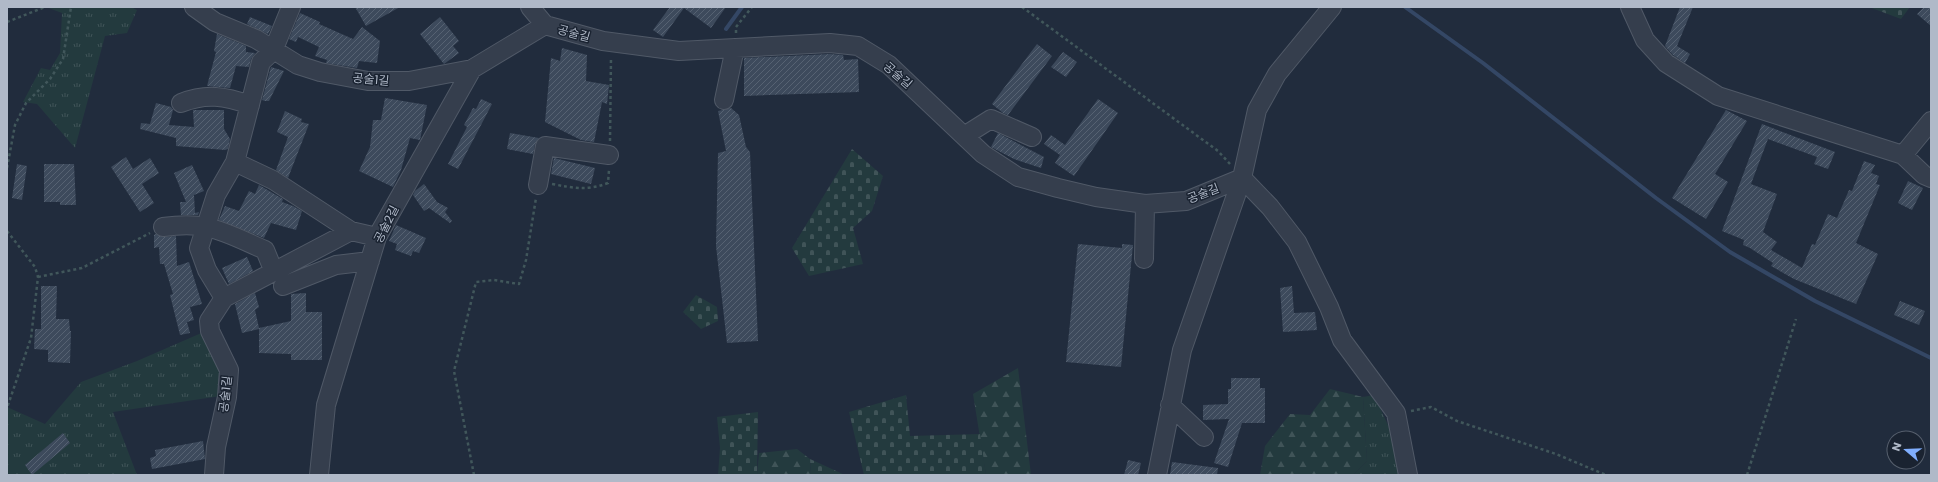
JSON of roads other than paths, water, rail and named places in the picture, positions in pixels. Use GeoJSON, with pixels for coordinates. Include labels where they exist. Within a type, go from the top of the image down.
{"type":"FeatureCollection","features":[{"type":"Feature","properties":{"kind":"street","name":"공술1길"},"geometry":{"type":"LineString","coordinates":[[194,7],[215,22],[256,39],[273,51],[298,65],[320,72],[368,81],[409,81],[472,69]]}},
{"type":"Feature","properties":{"kind":"street"},"geometry":{"type":"LineString","coordinates":[[224,298],[207,270],[199,248],[216,195],[235,162],[261,62],[273,51],[291,7]]}},
{"type":"Feature","properties":{"kind":"street","name":"공술길"},"geometry":{"type":"LineString","coordinates":[[530,7],[545,25],[611,42],[679,51],[830,43],[858,46],[889,65],[983,154],[1018,177],[1096,197],[1146,204],[1186,201],[1242,178]]}},
{"type":"Feature","properties":{"kind":"street"},"geometry":{"type":"LineString","coordinates":[[1157,475],[1182,350],[1242,178],[1257,110],[1277,74],[1332,7]]}},
{"type":"Feature","properties":{"kind":"street"},"geometry":{"type":"LineString","coordinates":[[1630,7],[1645,40],[1666,63],[1718,96],[1903,155],[1924,175],[1931,178]]}},
{"type":"Feature","properties":{"kind":"street","name":"공술2길"},"geometry":{"type":"LineString","coordinates":[[319,475],[326,405],[378,237],[472,69],[545,25]]}},
{"type":"Feature","properties":{"kind":"street"},"geometry":{"type":"LineString","coordinates":[[724,100],[735,48]]}},
{"type":"Feature","properties":{"kind":"street"},"geometry":{"type":"LineString","coordinates":[[181,103],[192,99],[212,97],[230,98],[250,105]]}},
{"type":"Feature","properties":{"kind":"street"},"geometry":{"type":"LineString","coordinates":[[964,136],[991,119],[1032,137]]}},
{"type":"Feature","properties":{"kind":"street"},"geometry":{"type":"LineString","coordinates":[[1903,155],[1931,121]]}},
{"type":"Feature","properties":{"kind":"street"},"geometry":{"type":"LineString","coordinates":[[538,185],[545,146],[609,155]]}},
{"type":"Feature","properties":{"kind":"street"},"geometry":{"type":"LineString","coordinates":[[235,162],[273,180],[351,231],[378,237]]}},
{"type":"Feature","properties":{"kind":"street"},"geometry":{"type":"LineString","coordinates":[[1242,178],[1270,207],[1297,242],[1329,307],[1342,340],[1396,413],[1408,475]]}},
{"type":"Feature","properties":{"kind":"street"},"geometry":{"type":"LineString","coordinates":[[1144,259],[1146,204]]}},
{"type":"Feature","properties":{"kind":"street"},"geometry":{"type":"LineString","coordinates":[[163,227],[179,225],[206,227],[265,250],[279,279],[336,265],[370,261]]}},
{"type":"Feature","properties":{"kind":"street","name":"공술1길"},"geometry":{"type":"LineString","coordinates":[[214,475],[216,447],[227,397],[229,370],[210,331],[209,321],[224,298],[279,279],[351,231]]}},
{"type":"Feature","properties":{"kind":"street"},"geometry":{"type":"LineString","coordinates":[[1170,405],[1204,437]]}},
{"type":"Feature","properties":{"kind":"waterway"},"geometry":{"type":"LineString","coordinates":[[726,29],[742,7]]}},
{"type":"Feature","properties":{"kind":"waterway"},"geometry":{"type":"LineString","coordinates":[[1405,7],[1483,63],[1656,198],[1730,252],[1815,301],[1931,358]]}}]}
